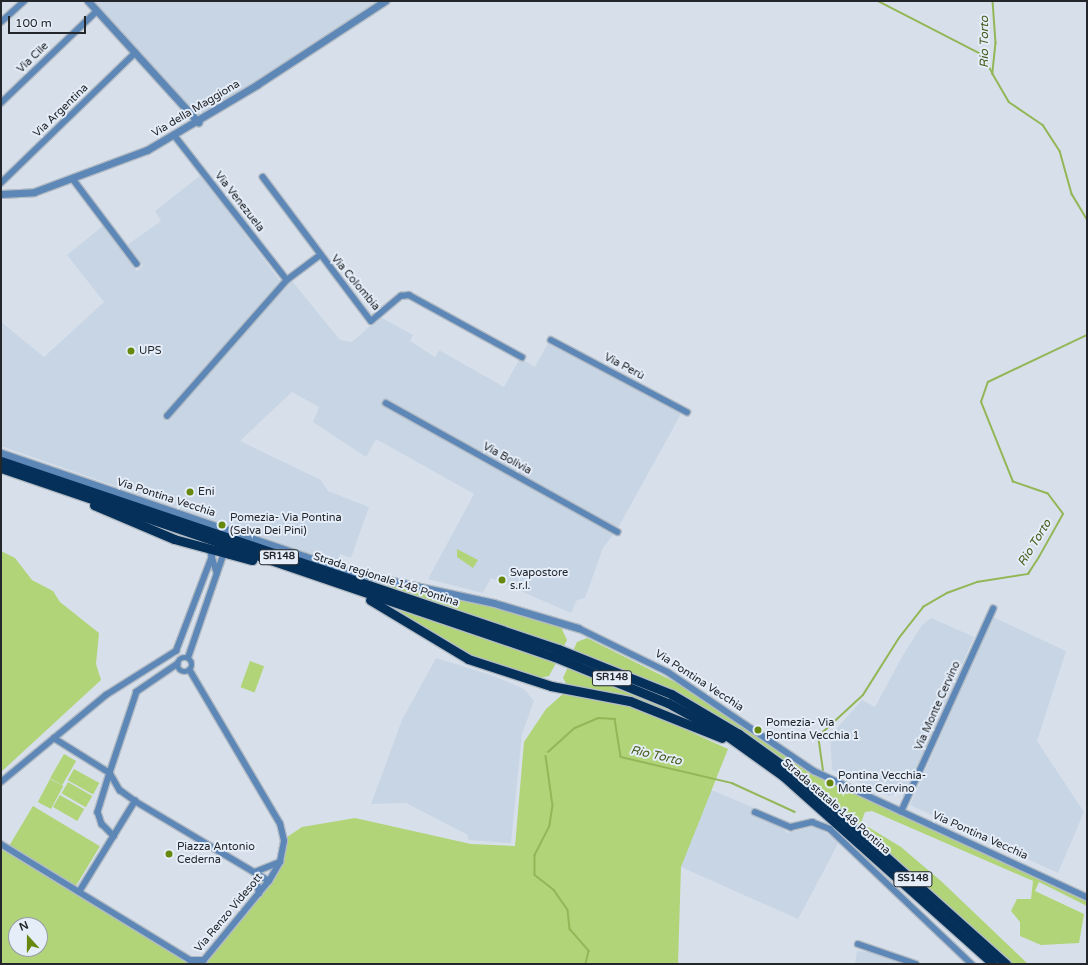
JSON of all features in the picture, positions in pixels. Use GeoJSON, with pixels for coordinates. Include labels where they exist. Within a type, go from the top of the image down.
{"type":"FeatureCollection","features":[{"type":"Feature","properties":{"kind":"highway","name":"Strada regionale 148 Pontina"},"geometry":{"type":"LineString","coordinates":[[1,460],[556,653],[669,699]]}},
{"type":"Feature","properties":{"kind":"highway","name":"Strada regionale 148 Pontina"},"geometry":{"type":"LineString","coordinates":[[1,468],[335,583],[556,653]]}},
{"type":"Feature","properties":{"kind":"highway"},"geometry":{"type":"LineString","coordinates":[[68,491],[116,515],[211,553],[224,553],[287,566]]}},
{"type":"Feature","properties":{"kind":"highway"},"geometry":{"type":"LineString","coordinates":[[335,583],[385,608],[463,657],[551,686],[630,701],[743,747]]}},
{"type":"Feature","properties":{"kind":"highway","name":"Strada statale 148 Pontina"},"geometry":{"type":"LineString","coordinates":[[669,699],[805,788]]}},
{"type":"Feature","properties":{"kind":"highway","name":"Strada statale 148 Pontina"},"geometry":{"type":"LineString","coordinates":[[669,699],[739,734],[805,788],[993,964]]}},
{"type":"Feature","properties":{"kind":"highway","name":"Strada statale 148 Pontina"},"geometry":{"type":"LineString","coordinates":[[817,799],[1006,964]]}},
{"type":"Feature","properties":{"kind":"street"},"geometry":{"type":"LineString","coordinates":[[1,22],[24,1]]}},
{"type":"Feature","properties":{"kind":"street"},"geometry":{"type":"LineString","coordinates":[[88,1],[198,122]]}},
{"type":"Feature","properties":{"kind":"street","name":"Via della Maggiona"},"geometry":{"type":"LineString","coordinates":[[1,194],[28,193],[132,158],[175,136],[198,122],[385,1]]}},
{"type":"Feature","properties":{"kind":"street","name":"Via Cile"},"geometry":{"type":"LineString","coordinates":[[1,103],[97,11]]}},
{"type":"Feature","properties":{"kind":"street","name":"Via Argentina"},"geometry":{"type":"LineString","coordinates":[[1,183],[135,53]]}},
{"type":"Feature","properties":{"kind":"street","name":"Via Venezuela"},"geometry":{"type":"LineString","coordinates":[[175,136],[287,280]]}},
{"type":"Feature","properties":{"kind":"street","name":"Via Colombia"},"geometry":{"type":"LineString","coordinates":[[263,178],[319,256],[371,320],[401,296],[409,295],[522,357]]}},
{"type":"Feature","properties":{"kind":"street"},"geometry":{"type":"LineString","coordinates":[[73,179],[137,264]]}},
{"type":"Feature","properties":{"kind":"street"},"geometry":{"type":"LineString","coordinates":[[167,416],[287,280],[319,256]]}},
{"type":"Feature","properties":{"kind":"street","name":"Via Perù"},"geometry":{"type":"LineString","coordinates":[[551,340],[687,412]]}},
{"type":"Feature","properties":{"kind":"street","name":"Via Bolivia"},"geometry":{"type":"LineString","coordinates":[[386,403],[618,532]]}},
{"type":"Feature","properties":{"kind":"street","name":"Via Pontina Vecchia"},"geometry":{"type":"LineString","coordinates":[[1,453],[351,572],[488,601],[578,628],[668,672],[805,766],[901,812],[1087,897]]}},
{"type":"Feature","properties":{"kind":"street"},"geometry":{"type":"LineString","coordinates":[[211,553],[217,574]]}},
{"type":"Feature","properties":{"kind":"street"},"geometry":{"type":"LineString","coordinates":[[1,782],[109,693],[176,651],[211,553]]}},
{"type":"Feature","properties":{"kind":"street","name":"Via Renzo Videsott"},"geometry":{"type":"LineString","coordinates":[[1,844],[198,963],[204,960],[269,881],[280,862],[284,841],[281,827],[190,671],[192,665],[188,658],[224,553]]}},
{"type":"Feature","properties":{"kind":"street","name":"Via Monte Cervino"},"geometry":{"type":"LineString","coordinates":[[901,812],[993,608]]}},
{"type":"Feature","properties":{"kind":"street"},"geometry":{"type":"LineString","coordinates":[[114,836],[102,824],[98,812],[137,692],[188,658]]}},
{"type":"Feature","properties":{"kind":"street","name":"Via Renzo Videsott"},"geometry":{"type":"LineString","coordinates":[[178,664],[182,672],[190,671]]}},
{"type":"Feature","properties":{"kind":"street"},"geometry":{"type":"LineString","coordinates":[[54,738],[110,773],[120,790],[135,801],[269,881]]}},
{"type":"Feature","properties":{"kind":"street"},"geometry":{"type":"LineString","coordinates":[[79,892],[135,801]]}},
{"type":"Feature","properties":{"kind":"street"},"geometry":{"type":"LineString","coordinates":[[755,812],[791,827],[812,822],[830,829],[972,964]]}},
{"type":"Feature","properties":{"kind":"street"},"geometry":{"type":"LineString","coordinates":[[255,872],[280,862]]}},
{"type":"Feature","properties":{"kind":"street"},"geometry":{"type":"LineString","coordinates":[[255,872],[259,894]]}},
{"type":"Feature","properties":{"kind":"street"},"geometry":{"type":"LineString","coordinates":[[858,944],[916,964]]}},
{"type":"Feature","properties":{"kind":"shaded area"},"geometry":{"type":"Polygon","coordinates":[[[89,1],[385,1],[198,122],[89,1]]]}},
{"type":"Feature","properties":{"kind":"shaded area"},"geometry":{"type":"Polygon","coordinates":[[[201,175],[280,281],[162,415],[168,420],[292,281],[340,340],[352,342],[380,317],[413,335],[410,341],[435,357],[439,350],[504,387],[520,358],[535,367],[548,343],[682,412],[618,528],[603,548],[585,598],[577,600],[571,613],[491,578],[483,593],[428,579],[474,494],[376,439],[366,457],[313,422],[319,407],[292,392],[240,441],[321,480],[328,491],[369,507],[351,558],[340,554],[337,564],[1,446],[1,322],[44,357],[104,302],[67,255],[104,225],[137,271],[143,266],[127,245],[161,221],[155,211],[201,175]]]}},
{"type":"Feature","properties":{"kind":"shaded area"},"geometry":{"type":"Polygon","coordinates":[[[993,617],[1066,651],[1037,741],[1084,812],[1058,873],[910,805],[993,617]]]}},
{"type":"Feature","properties":{"kind":"shaded area"},"geometry":{"type":"Polygon","coordinates":[[[931,618],[974,637],[904,797],[902,792],[889,796],[832,770],[830,736],[862,700],[875,707],[903,655],[922,625],[931,618]]]}},
{"type":"Feature","properties":{"kind":"shaded area"},"geometry":{"type":"Polygon","coordinates":[[[436,658],[494,676],[524,689],[534,701],[522,734],[511,843],[468,840],[468,835],[406,803],[371,804],[402,720],[436,658]]]}},
{"type":"Feature","properties":{"kind":"shaded area"},"geometry":{"type":"Polygon","coordinates":[[[709,789],[757,809],[754,815],[784,827],[786,833],[816,826],[839,842],[798,919],[681,867],[709,789]]]}},
{"type":"Feature","properties":{"kind":"shaded area"},"geometry":{"type":"Polygon","coordinates":[[[857,951],[871,952],[906,964],[855,964],[857,951]]]}},
{"type":"Feature","properties":{"kind":"green space"},"geometry":{"type":"Polygon","coordinates":[[[457,549],[478,560],[473,568],[457,557],[457,549]]]}},
{"type":"Feature","properties":{"kind":"green space"},"geometry":{"type":"Polygon","coordinates":[[[1,551],[15,558],[32,580],[53,591],[60,602],[99,633],[96,664],[101,680],[1,772],[1,551]]]}},
{"type":"Feature","properties":{"kind":"green space"},"geometry":{"type":"Polygon","coordinates":[[[352,576],[492,604],[561,627],[567,640],[563,648],[352,576]]]}},
{"type":"Feature","properties":{"kind":"green space"},"geometry":{"type":"Polygon","coordinates":[[[394,607],[556,663],[549,676],[539,678],[472,656],[445,643],[394,607]]]}},
{"type":"Feature","properties":{"kind":"green space"},"geometry":{"type":"Polygon","coordinates":[[[587,638],[687,688],[809,773],[1087,901],[1087,906],[1039,882],[1035,891],[1084,914],[1079,943],[1041,945],[1020,936],[1020,922],[1011,911],[1017,899],[1031,899],[1033,881],[872,811],[865,812],[862,820],[865,825],[901,847],[941,881],[1028,964],[1013,964],[737,730],[573,651],[577,642],[587,638]]]}},
{"type":"Feature","properties":{"kind":"green space"},"geometry":{"type":"Polygon","coordinates":[[[250,661],[264,666],[255,692],[240,687],[250,661]]]}},
{"type":"Feature","properties":{"kind":"green space"},"geometry":{"type":"Polygon","coordinates":[[[568,667],[660,704],[689,719],[688,723],[621,694],[567,685],[563,678],[568,667]]]}},
{"type":"Feature","properties":{"kind":"green space"},"geometry":{"type":"Polygon","coordinates":[[[564,693],[634,706],[728,749],[681,867],[678,964],[204,964],[268,887],[281,866],[287,837],[302,827],[355,818],[471,844],[515,846],[524,742],[546,709],[564,693]]]}},
{"type":"Feature","properties":{"kind":"green space"},"geometry":{"type":"Polygon","coordinates":[[[64,754],[76,761],[62,785],[50,778],[64,754]]]}},
{"type":"Feature","properties":{"kind":"green space"},"geometry":{"type":"Polygon","coordinates":[[[74,769],[99,783],[93,794],[68,780],[74,769]]]}},
{"type":"Feature","properties":{"kind":"green space"},"geometry":{"type":"Polygon","coordinates":[[[50,779],[63,786],[51,809],[38,802],[50,779]]]}},
{"type":"Feature","properties":{"kind":"green space"},"geometry":{"type":"Polygon","coordinates":[[[68,782],[92,796],[86,807],[62,793],[68,782]]]}},
{"type":"Feature","properties":{"kind":"green space"},"geometry":{"type":"Polygon","coordinates":[[[60,795],[84,809],[77,821],[53,807],[60,795]]]}},
{"type":"Feature","properties":{"kind":"green space"},"geometry":{"type":"Polygon","coordinates":[[[33,806],[100,846],[75,887],[8,847],[33,806]]]}},
{"type":"Feature","properties":{"kind":"green space"},"geometry":{"type":"Polygon","coordinates":[[[1,845],[194,964],[1,964],[1,845]]]}},
{"type":"Feature","properties":{"kind":"waterway"},"geometry":{"type":"LineString","coordinates":[[878,1],[983,55],[993,74]]}},
{"type":"Feature","properties":{"kind":"waterway","name":"Rio Torto"},"geometry":{"type":"LineString","coordinates":[[993,1],[996,43],[993,74],[1009,102],[1043,125],[1060,151],[1072,194],[1087,219]]}},
{"type":"Feature","properties":{"kind":"waterway","name":"Rio Torto"},"geometry":{"type":"LineString","coordinates":[[823,771],[819,741],[823,732],[863,695],[899,638],[923,607],[947,593],[977,582],[1028,574],[1039,557],[1063,514],[1048,494],[1013,482],[981,402],[988,382],[1087,335]]}},
{"type":"Feature","properties":{"kind":"waterway","name":"Rio Torto"},"geometry":{"type":"LineString","coordinates":[[548,752],[575,728],[598,718],[615,719],[621,757],[732,783],[795,812]]}},
{"type":"Feature","properties":{"kind":"waterway","name":"Rio Torto"},"geometry":{"type":"LineString","coordinates":[[546,756],[553,806],[550,826],[535,855],[535,875],[554,890],[568,910],[570,929],[589,951],[586,964]]}},
{"type":"Feature","properties":{"kind":"place","name":"UPS"},"geometry":{"type":"Point","coordinates":[131,351]}},
{"type":"Feature","properties":{"kind":"place","name":"Eni"},"geometry":{"type":"Point","coordinates":[190,492]}},
{"type":"Feature","properties":{"kind":"place","name":"Pomezia- Via Pontina (Selva Dei Pini)"},"geometry":{"type":"Point","coordinates":[222,525]}},
{"type":"Feature","properties":{"kind":"place","name":"Svapostore s.r.l."},"geometry":{"type":"Point","coordinates":[502,580]}},
{"type":"Feature","properties":{"kind":"place","name":"Pomezia- Via Pontina Vecchia 1"},"geometry":{"type":"Point","coordinates":[758,730]}},
{"type":"Feature","properties":{"kind":"place","name":"Pontina Vecchia- Monte Cervino"},"geometry":{"type":"Point","coordinates":[830,783]}},
{"type":"Feature","properties":{"kind":"place","name":"Piazza Antonio Cederna"},"geometry":{"type":"Point","coordinates":[169,854]}}]}
